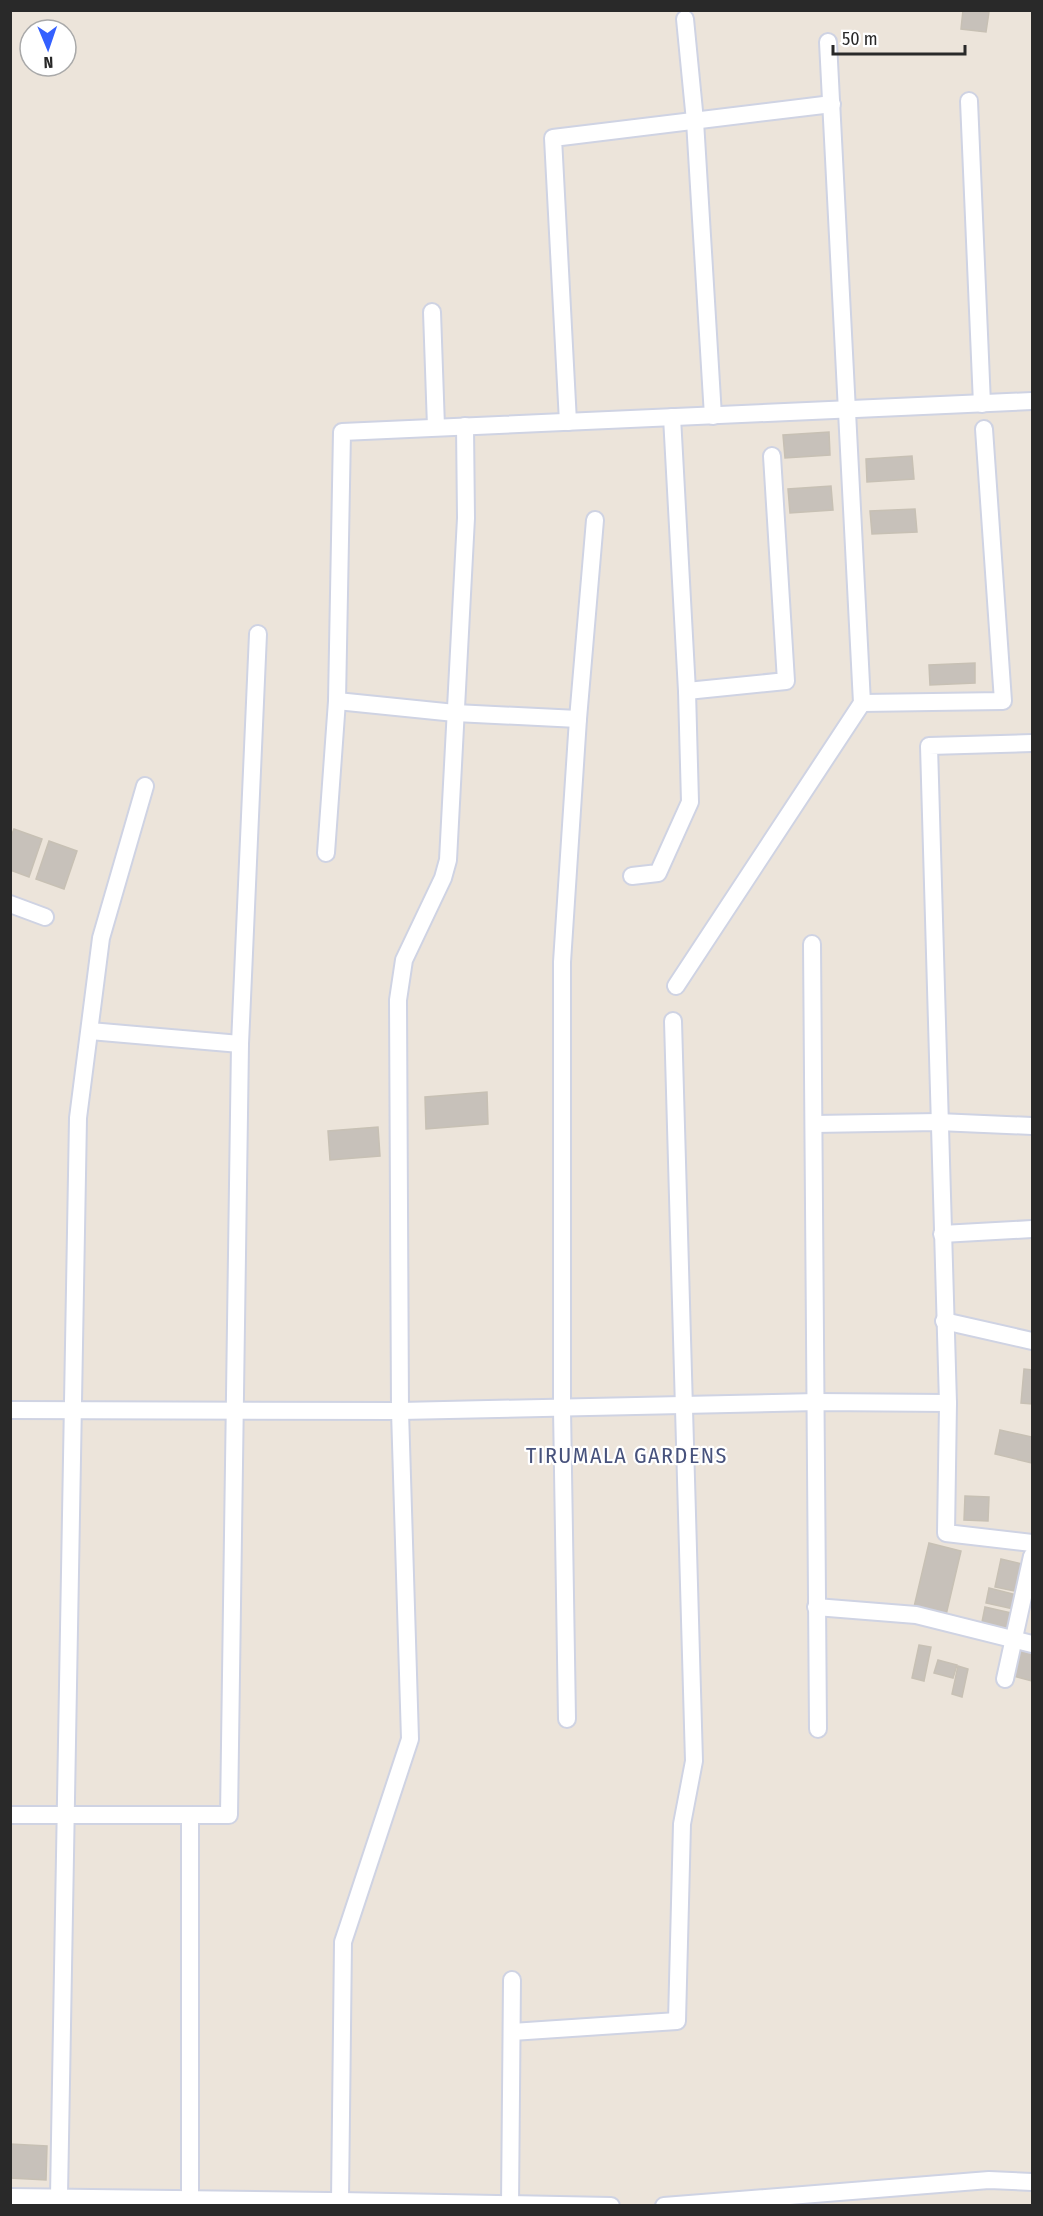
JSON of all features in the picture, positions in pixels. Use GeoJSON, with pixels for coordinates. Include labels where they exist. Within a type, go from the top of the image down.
{"type":"FeatureCollection","features":[{"type":"Feature","properties":{"kind":"street"},"geometry":{"type":"LineString","coordinates":[[685,19],[695,121],[713,416]]}},
{"type":"Feature","properties":{"kind":"street"},"geometry":{"type":"LineString","coordinates":[[676,987],[862,703],[849,410],[828,42]]}},
{"type":"Feature","properties":{"kind":"street"},"geometry":{"type":"LineString","coordinates":[[969,100],[982,404]]}},
{"type":"Feature","properties":{"kind":"street"},"geometry":{"type":"LineString","coordinates":[[568,422],[552,138],[832,104]]}},
{"type":"Feature","properties":{"kind":"street"},"geometry":{"type":"LineString","coordinates":[[432,312],[436,427]]}},
{"type":"Feature","properties":{"kind":"street"},"geometry":{"type":"LineString","coordinates":[[326,853],[337,701],[342,432],[849,410],[967,402],[982,404],[1032,401]]}},
{"type":"Feature","properties":{"kind":"street"},"geometry":{"type":"LineString","coordinates":[[632,876],[658,873],[690,802],[687,691],[672,417]]}},
{"type":"Feature","properties":{"kind":"street"},"geometry":{"type":"LineString","coordinates":[[332,2202],[343,1942],[410,1739],[400,1411],[398,1000],[404,960],[443,878],[448,860],[466,518],[465,426]]}},
{"type":"Feature","properties":{"kind":"street"},"geometry":{"type":"LineString","coordinates":[[862,703],[1003,700],[984,429]]}},
{"type":"Feature","properties":{"kind":"street"},"geometry":{"type":"LineString","coordinates":[[687,691],[786,681],[772,456]]}},
{"type":"Feature","properties":{"kind":"street"},"geometry":{"type":"LineString","coordinates":[[567,1719],[562,1409],[562,962],[578,719],[595,520]]}},
{"type":"Feature","properties":{"kind":"street"},"geometry":{"type":"LineString","coordinates":[[10,1815],[229,1815],[240,1044],[258,634]]}},
{"type":"Feature","properties":{"kind":"street"},"geometry":{"type":"LineString","coordinates":[[337,701],[455,713],[578,719]]}},
{"type":"Feature","properties":{"kind":"street"},"geometry":{"type":"LineString","coordinates":[[1032,743],[929,746],[938,1122],[948,1403],[946,1533],[1032,1544]]}},
{"type":"Feature","properties":{"kind":"street"},"geometry":{"type":"LineString","coordinates":[[59,2196],[78,1118],[101,938],[145,786]]}},
{"type":"Feature","properties":{"kind":"street"},"geometry":{"type":"LineString","coordinates":[[10,904],[45,917]]}},
{"type":"Feature","properties":{"kind":"street"},"geometry":{"type":"LineString","coordinates":[[812,944],[818,1729]]}},
{"type":"Feature","properties":{"kind":"street"},"geometry":{"type":"LineString","coordinates":[[512,2032],[677,2021],[682,1824],[694,1761],[673,1022]]}},
{"type":"Feature","properties":{"kind":"street"},"geometry":{"type":"LineString","coordinates":[[90,1031],[240,1044]]}},
{"type":"Feature","properties":{"kind":"street"},"geometry":{"type":"LineString","coordinates":[[814,1124],[938,1122],[1032,1126]]}},
{"type":"Feature","properties":{"kind":"street"},"geometry":{"type":"LineString","coordinates":[[942,1234],[1032,1229]]}},
{"type":"Feature","properties":{"kind":"street"},"geometry":{"type":"LineString","coordinates":[[944,1321],[1032,1341]]}},
{"type":"Feature","properties":{"kind":"street"},"geometry":{"type":"LineString","coordinates":[[10,1410],[400,1411],[817,1402],[948,1403]]}},
{"type":"Feature","properties":{"kind":"street"},"geometry":{"type":"LineString","coordinates":[[1005,1679],[1032,1556]]}},
{"type":"Feature","properties":{"kind":"street"},"geometry":{"type":"LineString","coordinates":[[816,1607],[916,1615],[1032,1644]]}},
{"type":"Feature","properties":{"kind":"street"},"geometry":{"type":"LineString","coordinates":[[190,1815],[190,2199]]}},
{"type":"Feature","properties":{"kind":"street"},"geometry":{"type":"LineString","coordinates":[[510,2204],[512,1980]]}},
{"type":"Feature","properties":{"kind":"street"},"geometry":{"type":"LineString","coordinates":[[664,2205],[989,2180],[1032,2182]]}},
{"type":"Feature","properties":{"kind":"street"},"geometry":{"type":"LineString","coordinates":[[10,2197],[59,2196],[160,2202],[190,2199],[611,2205]]}},
{"type":"Feature","properties":{"kind":"building"},"geometry":{"type":"Polygon","coordinates":[[[963,10],[989,12],[986,32],[961,29],[963,10]]]}},
{"type":"Feature","properties":{"kind":"building"},"geometry":{"type":"Polygon","coordinates":[[[829,432],[830,455],[785,458],[783,435],[829,432]]]}},
{"type":"Feature","properties":{"kind":"building"},"geometry":{"type":"Polygon","coordinates":[[[912,456],[914,479],[867,482],[866,459],[912,456]]]}},
{"type":"Feature","properties":{"kind":"building"},"geometry":{"type":"Polygon","coordinates":[[[831,486],[833,510],[790,513],[788,489],[831,486]]]}},
{"type":"Feature","properties":{"kind":"building"},"geometry":{"type":"Polygon","coordinates":[[[915,509],[917,532],[872,534],[870,511],[915,509]]]}},
{"type":"Feature","properties":{"kind":"building"},"geometry":{"type":"Polygon","coordinates":[[[975,663],[975,683],[930,685],[929,665],[975,663]]]}},
{"type":"Feature","properties":{"kind":"building"},"geometry":{"type":"Polygon","coordinates":[[[14,829],[42,839],[29,877],[10,870],[10,839],[14,829]]]}},
{"type":"Feature","properties":{"kind":"building"},"geometry":{"type":"Polygon","coordinates":[[[49,841],[77,851],[64,889],[36,879],[49,841]]]}},
{"type":"Feature","properties":{"kind":"building"},"geometry":{"type":"Polygon","coordinates":[[[487,1092],[488,1124],[426,1129],[425,1097],[487,1092]]]}},
{"type":"Feature","properties":{"kind":"building"},"geometry":{"type":"Polygon","coordinates":[[[378,1127],[380,1156],[330,1160],[328,1131],[378,1127]]]}},
{"type":"Feature","properties":{"kind":"building"},"geometry":{"type":"Polygon","coordinates":[[[1024,1369],[1032,1370],[1032,1404],[1021,1403],[1024,1369]]]}},
{"type":"Feature","properties":{"kind":"building"},"geometry":{"type":"Polygon","coordinates":[[[1000,1430],[1032,1437],[1032,1463],[995,1454],[1000,1430]]]}},
{"type":"Feature","properties":{"kind":"building"},"geometry":{"type":"Polygon","coordinates":[[[965,1496],[989,1497],[988,1521],[964,1520],[965,1496]]]}},
{"type":"Feature","properties":{"kind":"building"},"geometry":{"type":"Polygon","coordinates":[[[929,1543],[961,1551],[946,1615],[914,1607],[929,1543]]]}},
{"type":"Feature","properties":{"kind":"building"},"geometry":{"type":"Polygon","coordinates":[[[1001,1559],[1026,1565],[1019,1592],[995,1587],[1001,1559]]]}},
{"type":"Feature","properties":{"kind":"building"},"geometry":{"type":"Polygon","coordinates":[[[989,1588],[1017,1595],[1014,1609],[986,1603],[989,1588]]]}},
{"type":"Feature","properties":{"kind":"building"},"geometry":{"type":"Polygon","coordinates":[[[985,1607],[1016,1614],[1012,1629],[982,1622],[985,1607]]]}},
{"type":"Feature","properties":{"kind":"building"},"geometry":{"type":"Polygon","coordinates":[[[919,1645],[931,1647],[924,1681],[912,1678],[919,1645]]]}},
{"type":"Feature","properties":{"kind":"building"},"geometry":{"type":"Polygon","coordinates":[[[1020,1647],[1032,1650],[1032,1681],[1013,1676],[1020,1647]]]}},
{"type":"Feature","properties":{"kind":"building"},"geometry":{"type":"Polygon","coordinates":[[[938,1660],[957,1665],[953,1678],[934,1673],[938,1660]]]}},
{"type":"Feature","properties":{"kind":"building"},"geometry":{"type":"Polygon","coordinates":[[[958,1666],[968,1669],[962,1697],[952,1694],[958,1666]]]}},
{"type":"Feature","properties":{"kind":"building"},"geometry":{"type":"Polygon","coordinates":[[[10,2144],[47,2146],[46,2180],[10,2178],[10,2144]]]}},
{"type":"Feature","properties":{"kind":"district","name":"TIRUMALA GARDENS"},"geometry":{"type":"Point","coordinates":[627,1455]}}]}
